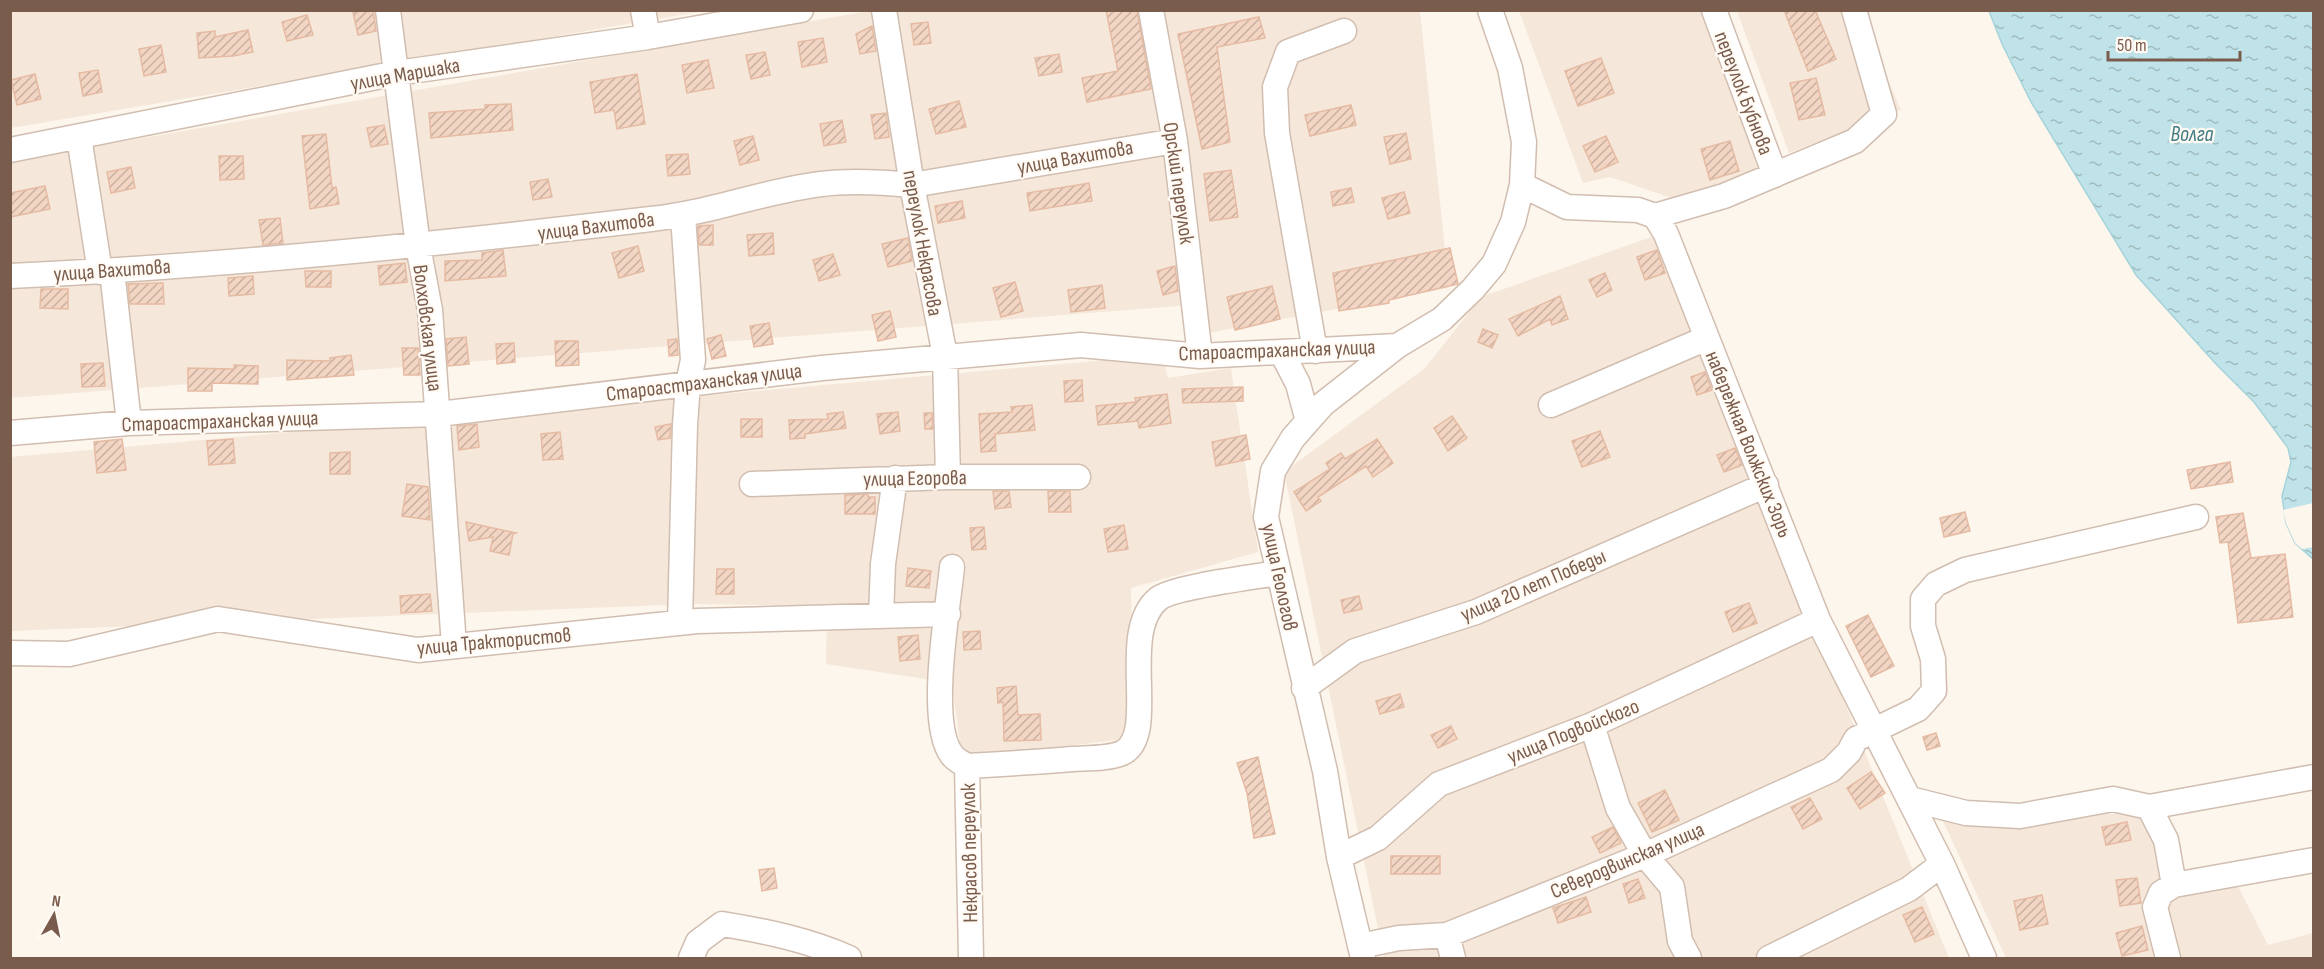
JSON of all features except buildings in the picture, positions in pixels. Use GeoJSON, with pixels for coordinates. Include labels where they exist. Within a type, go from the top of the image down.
{"type":"FeatureCollection","features":[{"type":"Feature","properties":{"kind":"street","name":"Волховская улица"},"geometry":{"type":"LineString","coordinates":[[388,10],[418,246],[430,310],[454,646]]}},
{"type":"Feature","properties":{"kind":"street"},"geometry":{"type":"LineString","coordinates":[[642,10],[648,37]]}},
{"type":"Feature","properties":{"kind":"street","name":"улица Маршака"},"geometry":{"type":"LineString","coordinates":[[10,150],[397,73],[648,37],[801,10]]}},
{"type":"Feature","properties":{"kind":"street","name":"переулок Некрасова"},"geometry":{"type":"LineString","coordinates":[[884,10],[912,185],[945,356],[948,477]]}},
{"type":"Feature","properties":{"kind":"street","name":"Орский переулок"},"geometry":{"type":"LineString","coordinates":[[1151,10],[1175,141],[1200,356]]}},
{"type":"Feature","properties":{"kind":"street"},"geometry":{"type":"LineString","coordinates":[[1490,10],[1519,106],[1524,164],[1522,185],[1567,207],[1638,210],[1655,216],[1724,196],[1855,141],[1884,114],[1867,46],[1854,10]]}},
{"type":"Feature","properties":{"kind":"street","name":"переулок Бубнова"},"geometry":{"type":"LineString","coordinates":[[1713,10],[1775,175]]}},
{"type":"Feature","properties":{"kind":"street"},"geometry":{"type":"LineString","coordinates":[[1315,351],[1277,133],[1275,87],[1288,52],[1344,31]]}},
{"type":"Feature","properties":{"kind":"street"},"geometry":{"type":"LineString","coordinates":[[79,137],[106,272],[129,423]]}},
{"type":"Feature","properties":{"kind":"street","name":"улица Вахитова"},"geometry":{"type":"LineString","coordinates":[[10,276],[106,272],[418,246],[683,216],[821,184],[869,181],[912,185],[1175,141]]}},
{"type":"Feature","properties":{"kind":"street","name":"улица Геологов"},"geometry":{"type":"LineString","coordinates":[[1362,952],[1339,857],[1324,771],[1266,517],[1273,471],[1293,438],[1323,404],[1397,346],[1442,319],[1473,289],[1494,264],[1513,222],[1522,185]]}},
{"type":"Feature","properties":{"kind":"street"},"geometry":{"type":"LineString","coordinates":[[680,623],[688,384],[693,360],[683,216]]}},
{"type":"Feature","properties":{"kind":"street","name":"набережная Волжских Зорь"},"geometry":{"type":"LineString","coordinates":[[1655,216],[1666,234],[1818,620],[1942,864],[1984,958]]}},
{"type":"Feature","properties":{"kind":"street"},"geometry":{"type":"LineString","coordinates":[[1551,405],[1707,338]]}},
{"type":"Feature","properties":{"kind":"street","name":"Староастраханская улица"},"geometry":{"type":"LineString","coordinates":[[10,433],[129,423],[439,414],[945,356],[1081,345],[1200,356],[1397,346]]}},
{"type":"Feature","properties":{"kind":"street"},"geometry":{"type":"LineString","coordinates":[[1282,352],[1298,384],[1308,421]]}},
{"type":"Feature","properties":{"kind":"street","name":"улица Егорова"},"geometry":{"type":"LineString","coordinates":[[752,484],[895,478],[1078,477]]}},
{"type":"Feature","properties":{"kind":"street"},"geometry":{"type":"LineString","coordinates":[[881,616],[883,564],[895,478]]}},
{"type":"Feature","properties":{"kind":"street","name":"улица 20 лет Победы"},"geometry":{"type":"LineString","coordinates":[[1304,688],[1355,651],[1476,612],[1766,485]]}},
{"type":"Feature","properties":{"kind":"street","name":"Северодвинская улица"},"geometry":{"type":"LineString","coordinates":[[1362,952],[1399,938],[1447,935],[1645,855],[1831,770],[1849,752],[1856,739],[1918,709],[1934,692],[1933,659],[1923,626],[1923,599],[1936,584],[1965,570],[2196,517]]}},
{"type":"Feature","properties":{"kind":"street","name":"Некрасов переулок"},"geometry":{"type":"LineString","coordinates":[[952,567],[942,656],[939,718],[952,755],[967,766],[971,958]]}},
{"type":"Feature","properties":{"kind":"street"},"geometry":{"type":"LineString","coordinates":[[967,766],[1095,758],[1122,753],[1135,740],[1138,720],[1138,642],[1144,618],[1159,598],[1205,585],[1278,573]]}},
{"type":"Feature","properties":{"kind":"street","name":"улица Трактористов"},"geometry":{"type":"LineString","coordinates":[[10,653],[69,654],[218,620],[418,650],[680,623],[948,614]]}},
{"type":"Feature","properties":{"kind":"street","name":"улица Подвойского"},"geometry":{"type":"LineString","coordinates":[[1339,857],[1378,838],[1439,784],[1592,725],[1818,620]]}},
{"type":"Feature","properties":{"kind":"street"},"geometry":{"type":"LineString","coordinates":[[1592,725],[1618,808],[1645,855],[1672,887],[1680,941],[1689,958]]}},
{"type":"Feature","properties":{"kind":"street"},"geometry":{"type":"LineString","coordinates":[[1910,799],[1966,813],[2020,816],[2113,799],[2149,807],[2313,777]]}},
{"type":"Feature","properties":{"kind":"street"},"geometry":{"type":"LineString","coordinates":[[2149,807],[2166,840],[2174,885]]}},
{"type":"Feature","properties":{"kind":"street"},"geometry":{"type":"LineString","coordinates":[[2168,958],[2155,907],[2161,893],[2174,885],[2313,860]]}},
{"type":"Feature","properties":{"kind":"street"},"geometry":{"type":"LineString","coordinates":[[1769,958],[1908,889],[1942,864]]}},
{"type":"Feature","properties":{"kind":"street"},"geometry":{"type":"LineString","coordinates":[[691,958],[698,942],[722,924],[764,931],[827,948],[849,958]]}},
{"type":"Feature","properties":{"kind":"street"},"geometry":{"type":"LineString","coordinates":[[1447,935],[1453,958]]}},
{"type":"Feature","properties":{"kind":"shaded area"},"geometry":{"type":"Polygon","coordinates":[[[11,11],[705,11],[11,128],[11,11]]]}},
{"type":"Feature","properties":{"kind":"shaded area"},"geometry":{"type":"Polygon","coordinates":[[[869,11],[1420,11],[1449,288],[1208,333],[1204,304],[11,398],[11,161],[869,11]]]}},
{"type":"Feature","properties":{"kind":"shaded area"},"geometry":{"type":"Polygon","coordinates":[[[1519,11],[1706,11],[1770,183],[1672,198],[1610,177],[1583,183],[1519,11]]]}},
{"type":"Feature","properties":{"kind":"shaded area"},"geometry":{"type":"Polygon","coordinates":[[[1737,11],[1858,11],[1901,110],[1789,153],[1737,11]]]}},
{"type":"Feature","properties":{"kind":"shaded area"},"geometry":{"type":"Polygon","coordinates":[[[1654,236],[1949,958],[1384,958],[1284,472],[1425,368],[1481,297],[1654,236]]]}},
{"type":"Feature","properties":{"kind":"shaded area"},"geometry":{"type":"Polygon","coordinates":[[[1162,355],[1168,378],[1231,368],[1258,552],[1131,588],[1133,738],[962,759],[952,683],[826,664],[827,606],[690,604],[11,631],[10,457],[1162,355]]]}},
{"type":"Feature","properties":{"kind":"shaded area"},"geometry":{"type":"Polygon","coordinates":[[[2155,812],[2160,879],[2229,869],[2268,945],[2313,933],[2313,958],[2006,958],[1943,821],[2155,812]]]}},
{"type":"Feature","properties":{"kind":"water","name":"Волга"},"geometry":{"type":"Polygon","coordinates":[[[1989,11],[2313,11],[2313,559],[2295,543],[2286,523],[2282,496],[2291,462],[2288,448],[2254,402],[2215,363],[2136,275],[2031,102],[2002,44],[1989,11]]]}},
{"type":"Feature","properties":{"kind":"pier"},"geometry":{"type":"Polygon","coordinates":[[[2313,503],[2313,547],[2302,549],[2295,543],[2283,510],[2313,503]]]}}]}
